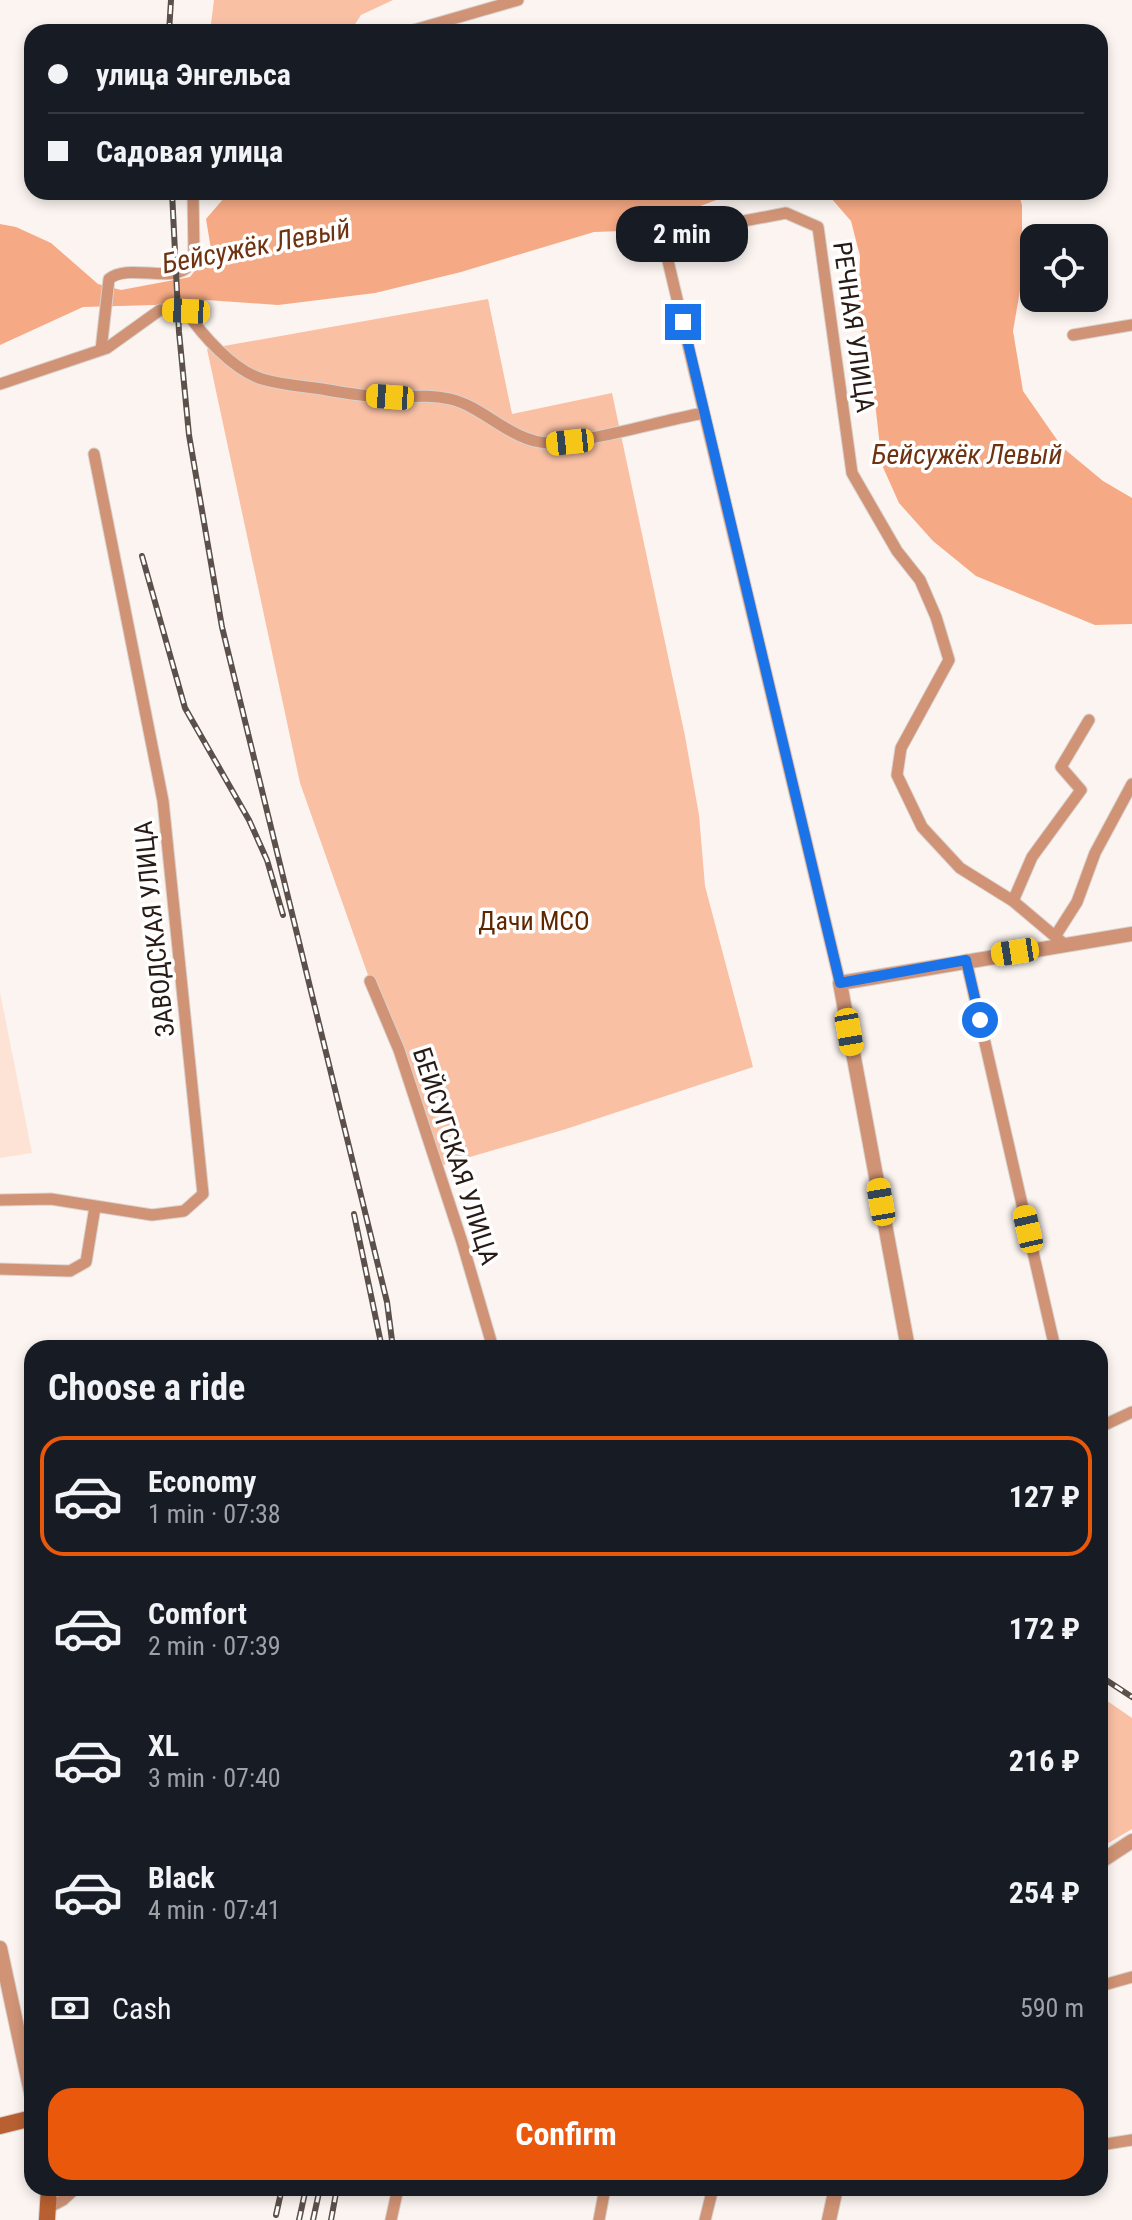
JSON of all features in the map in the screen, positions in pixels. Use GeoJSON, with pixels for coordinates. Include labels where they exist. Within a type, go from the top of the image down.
{"type":"FeatureCollection","features":[{"type":"Feature","properties":{"kind":"main road"},"geometry":{"type":"LineString","coordinates":[[0,2126],[24,2120]]}},
{"type":"Feature","properties":{"kind":"street"},"geometry":{"type":"LineString","coordinates":[[429,24],[482,5],[518,0]]}},
{"type":"Feature","properties":{"kind":"street"},"geometry":{"type":"LineString","coordinates":[[101,350],[109,279],[115,274],[130,271],[153,274],[182,271],[191,263],[194,254],[193,200]]}},
{"type":"Feature","properties":{"kind":"street","name":"РЕЧНАЯ УЛИЦА"},"geometry":{"type":"LineString","coordinates":[[704,413],[668,261],[680,233],[786,213],[818,227],[852,473],[897,551],[920,580],[936,617],[949,660],[901,748],[897,775],[922,827],[960,868],[1013,901],[1060,940]]}},
{"type":"Feature","properties":{"kind":"street"},"geometry":{"type":"LineString","coordinates":[[0,384],[101,350],[119,341],[160,310],[186,311],[200,332],[217,348],[258,378],[290,386],[358,395],[390,397],[424,394],[453,399],[535,442],[552,443],[613,435],[704,413],[840,983],[907,1340]]}},
{"type":"Feature","properties":{"kind":"street"},"geometry":{"type":"LineString","coordinates":[[1073,335],[1132,325]]}},
{"type":"Feature","properties":{"kind":"street","name":"ЗАВОДСКАЯ УЛИЦА"},"geometry":{"type":"LineString","coordinates":[[0,1200],[51,1199],[152,1215],[184,1211],[203,1194],[163,801],[94,454]]}},
{"type":"Feature","properties":{"kind":"street"},"geometry":{"type":"LineString","coordinates":[[1013,901],[1032,857],[1081,790],[1061,767],[1089,720]]}},
{"type":"Feature","properties":{"kind":"street"},"geometry":{"type":"LineString","coordinates":[[1060,940],[1095,853],[1132,784]]}},
{"type":"Feature","properties":{"kind":"street"},"geometry":{"type":"LineString","coordinates":[[840,983],[1060,940],[1132,934]]}},
{"type":"Feature","properties":{"kind":"street"},"geometry":{"type":"LineString","coordinates":[[966,960],[1053,1340]]}},
{"type":"Feature","properties":{"kind":"street","name":"БЕЙСУГСКАЯ УЛИЦА"},"geometry":{"type":"LineString","coordinates":[[370,981],[399,1050],[491,1340]]}},
{"type":"Feature","properties":{"kind":"street"},"geometry":{"type":"LineString","coordinates":[[0,1269],[70,1271],[86,1262],[95,1207]]}},
{"type":"Feature","properties":{"kind":"street"},"geometry":{"type":"LineString","coordinates":[[1108,1424],[1132,1416]]}},
{"type":"Feature","properties":{"kind":"street"},"geometry":{"type":"LineString","coordinates":[[1108,1857],[1132,1841]]}},
{"type":"Feature","properties":{"kind":"street"},"geometry":{"type":"LineString","coordinates":[[0,1948],[24,2060]]}},
{"type":"Feature","properties":{"kind":"street"},"geometry":{"type":"LineString","coordinates":[[1108,1984],[1132,1977]]}},
{"type":"Feature","properties":{"kind":"street"},"geometry":{"type":"LineString","coordinates":[[1108,2144],[1132,2140]]}},
{"type":"Feature","properties":{"kind":"street"},"geometry":{"type":"LineString","coordinates":[[47,2214],[67,2196]]}},
{"type":"Feature","properties":{"kind":"street"},"geometry":{"type":"LineString","coordinates":[[391,2220],[396,2196]]}},
{"type":"Feature","properties":{"kind":"street"},"geometry":{"type":"LineString","coordinates":[[599,2220],[604,2196]]}},
{"type":"Feature","properties":{"kind":"street"},"geometry":{"type":"LineString","coordinates":[[705,2220],[711,2196]]}},
{"type":"Feature","properties":{"kind":"street"},"geometry":{"type":"LineString","coordinates":[[829,2220],[834,2196]]}},
{"type":"Feature","properties":{"kind":"shaded area"},"geometry":{"type":"Polygon","coordinates":[[[0,992],[32,1153],[0,1158],[0,992]]]}},
{"type":"Feature","properties":{"kind":"green space"},"geometry":{"type":"Polygon","coordinates":[[[214,0],[393,0],[361,15],[355,24],[211,24],[214,0]]]}},
{"type":"Feature","properties":{"kind":"green space","name":"Дачи МСО"},"geometry":{"type":"Polygon","coordinates":[[[488,299],[512,414],[612,393],[685,736],[699,815],[705,886],[753,1067],[566,1129],[436,1167],[300,783],[207,349],[488,299]]]}},
{"type":"Feature","properties":{"kind":"green space"},"geometry":{"type":"Polygon","coordinates":[[[1108,1702],[1132,1718],[1132,1829],[1108,1843],[1108,1702]]]}},
{"type":"Feature","properties":{"kind":"water","name":"Бейсужёк Левый"},"geometry":{"type":"Polygon","coordinates":[[[222,200],[716,200],[660,215],[623,231],[594,232],[461,272],[375,293],[278,305],[207,300],[189,304],[83,307],[0,345],[0,224],[16,227],[51,243],[98,284],[121,290],[190,277],[211,249],[206,219],[222,200]]]}},
{"type":"Feature","properties":{"kind":"water","name":"Бейсужёк Левый"},"geometry":{"type":"Polygon","coordinates":[[[833,200],[1020,200],[1020,291],[1013,331],[1023,391],[1062,447],[1103,481],[1132,498],[1132,624],[1095,625],[976,576],[933,541],[899,503],[882,465],[875,402],[858,313],[860,256],[851,221],[833,200]]]}},
{"type":"Feature","properties":{"kind":"railway"},"geometry":{"type":"LineString","coordinates":[[170,24],[171,0]]}},
{"type":"Feature","properties":{"kind":"railway"},"geometry":{"type":"LineString","coordinates":[[172,200],[179,332],[189,435],[222,627],[387,1302],[392,1340]]}},
{"type":"Feature","properties":{"kind":"railway"},"geometry":{"type":"LineString","coordinates":[[142,556],[185,708],[249,820],[267,860],[283,915]]}},
{"type":"Feature","properties":{"kind":"railway"},"geometry":{"type":"LineString","coordinates":[[354,1214],[380,1340]]}},
{"type":"Feature","properties":{"kind":"railway"},"geometry":{"type":"LineString","coordinates":[[1108,1681],[1132,1697]]}},
{"type":"Feature","properties":{"kind":"railway"},"geometry":{"type":"LineString","coordinates":[[276,2215],[280,2196]]}},
{"type":"Feature","properties":{"kind":"railway"},"geometry":{"type":"LineString","coordinates":[[299,2220],[304,2196]]}},
{"type":"Feature","properties":{"kind":"railway"},"geometry":{"type":"LineString","coordinates":[[313,2220],[318,2196]]}},
{"type":"Feature","properties":{"kind":"railway"},"geometry":{"type":"LineString","coordinates":[[331,2220],[336,2196]]}},
{"type":"Feature","properties":{"kind":"route"},"geometry":{"type":"LineString","coordinates":[[683,322],[840,983],[966,960],[980,1020]]}}]}
